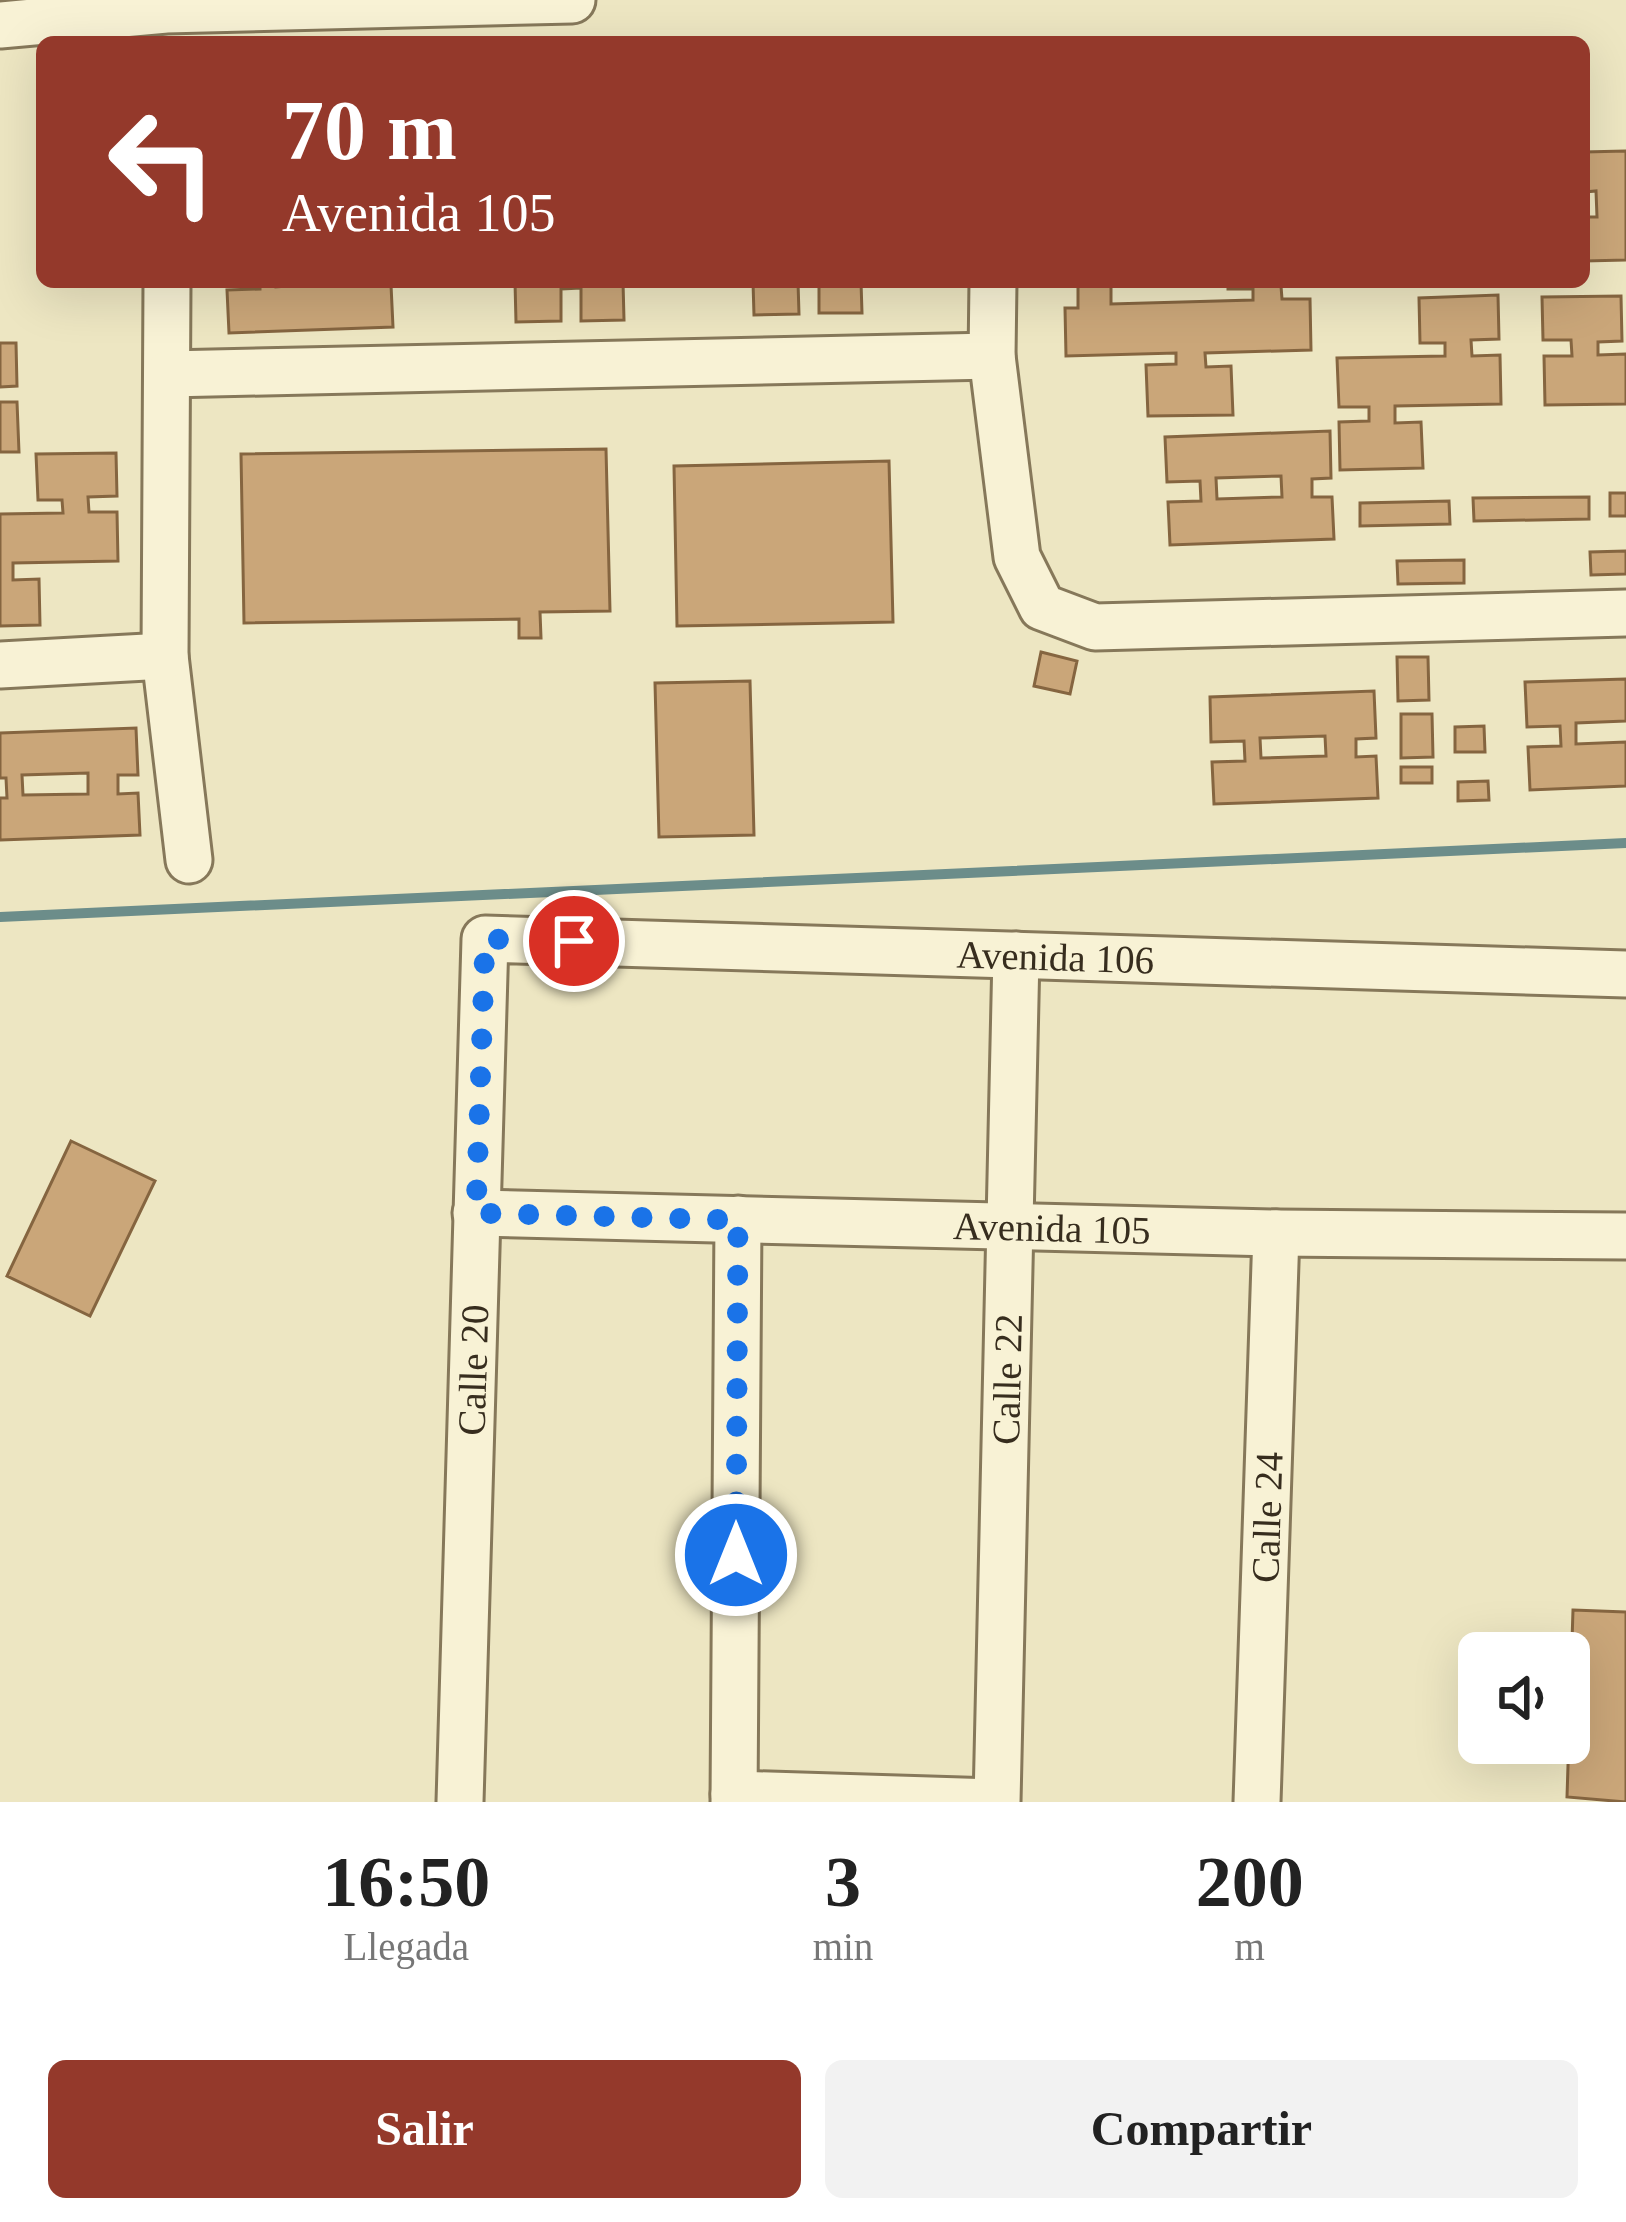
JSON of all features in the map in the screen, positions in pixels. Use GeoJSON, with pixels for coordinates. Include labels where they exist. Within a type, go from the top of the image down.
{"type":"FeatureCollection","features":[{"type":"Feature","properties":{"kind":"street"},"geometry":{"type":"LineString","coordinates":[[0,25],[166,26],[386,2],[572,0]]}},
{"type":"Feature","properties":{"kind":"street"},"geometry":{"type":"LineString","coordinates":[[167,288],[165,656],[189,860]]}},
{"type":"Feature","properties":{"kind":"street"},"geometry":{"type":"LineString","coordinates":[[993,288],[992,356],[1017,557],[1042,607],[1095,627],[1626,613]]}},
{"type":"Feature","properties":{"kind":"street"},"geometry":{"type":"LineString","coordinates":[[168,374],[992,356]]}},
{"type":"Feature","properties":{"kind":"street"},"geometry":{"type":"LineString","coordinates":[[0,665],[165,656]]}},
{"type":"Feature","properties":{"kind":"street","name":"Avenida 106"},"geometry":{"type":"LineString","coordinates":[[485,939],[1626,974]]}},
{"type":"Feature","properties":{"kind":"street","name":"Calle 20"},"geometry":{"type":"LineString","coordinates":[[460,1802],[485,939]]}},
{"type":"Feature","properties":{"kind":"street","name":"Calle 22"},"geometry":{"type":"LineString","coordinates":[[995,1802],[1016,955]]}},
{"type":"Feature","properties":{"kind":"street","name":"Avenida 105"},"geometry":{"type":"LineString","coordinates":[[476,1213],[1626,1237]]}},
{"type":"Feature","properties":{"kind":"street"},"geometry":{"type":"LineString","coordinates":[[738,1220],[734,1798],[995,1802]]}},
{"type":"Feature","properties":{"kind":"street","name":"Calle 24"},"geometry":{"type":"LineString","coordinates":[[1257,1802],[1276,1232]]}},
{"type":"Feature","properties":{"kind":"building"},"geometry":{"type":"Polygon","coordinates":[[[1626,151],[1626,260],[1590,261],[1590,217],[1597,217],[1596,191],[1590,192],[1590,152],[1626,151]]]}},
{"type":"Feature","properties":{"kind":"building"},"geometry":{"type":"Polygon","coordinates":[[[391,288],[393,327],[229,333],[227,290],[391,288]]]}},
{"type":"Feature","properties":{"kind":"building"},"geometry":{"type":"Polygon","coordinates":[[[515,288],[581,288],[561,289],[561,321],[516,322],[515,288]]]}},
{"type":"Feature","properties":{"kind":"building"},"geometry":{"type":"Polygon","coordinates":[[[581,288],[623,288],[624,320],[581,321],[581,288]]]}},
{"type":"Feature","properties":{"kind":"building"},"geometry":{"type":"Polygon","coordinates":[[[753,288],[798,288],[799,314],[754,315],[753,288]]]}},
{"type":"Feature","properties":{"kind":"building"},"geometry":{"type":"Polygon","coordinates":[[[819,288],[861,288],[862,313],[819,313],[819,288]]]}},
{"type":"Feature","properties":{"kind":"building"},"geometry":{"type":"Polygon","coordinates":[[[1078,288],[1111,288],[1111,304],[1253,300],[1253,289],[1228,288],[1281,288],[1282,299],[1310,299],[1311,350],[1205,353],[1206,367],[1231,366],[1233,415],[1148,416],[1146,365],[1176,364],[1176,353],[1066,356],[1065,308],[1078,308],[1078,288]]]}},
{"type":"Feature","properties":{"kind":"building"},"geometry":{"type":"Polygon","coordinates":[[[1498,295],[1499,339],[1471,340],[1472,356],[1500,355],[1501,404],[1395,406],[1395,423],[1421,422],[1423,468],[1340,470],[1339,422],[1369,421],[1369,407],[1339,407],[1337,358],[1445,356],[1445,343],[1420,343],[1419,298],[1498,295]]]}},
{"type":"Feature","properties":{"kind":"building"},"geometry":{"type":"Polygon","coordinates":[[[1621,296],[1622,341],[1598,342],[1598,355],[1626,354],[1626,404],[1545,405],[1544,356],[1572,356],[1571,340],[1543,340],[1542,297],[1621,296]]]}},
{"type":"Feature","properties":{"kind":"building"},"geometry":{"type":"Polygon","coordinates":[[[0,343],[16,343],[17,386],[0,387],[0,343]]]}},
{"type":"Feature","properties":{"kind":"building"},"geometry":{"type":"Polygon","coordinates":[[[0,402],[17,402],[19,452],[0,452],[0,402]]]}},
{"type":"Feature","properties":{"kind":"building"},"geometry":{"type":"Polygon","coordinates":[[[1330,431],[1331,478],[1312,479],[1312,497],[1332,497],[1334,539],[1170,545],[1168,502],[1201,501],[1200,481],[1167,482],[1165,437],[1330,431]],[[1281,476],[1216,478],[1217,499],[1282,497],[1281,476]]]}},
{"type":"Feature","properties":{"kind":"building"},"geometry":{"type":"Polygon","coordinates":[[[606,449],[610,611],[540,612],[541,638],[519,638],[519,619],[244,623],[241,454],[606,449]]]}},
{"type":"Feature","properties":{"kind":"building"},"geometry":{"type":"Polygon","coordinates":[[[116,453],[117,496],[88,497],[89,512],[117,512],[118,561],[13,563],[13,580],[39,579],[40,625],[0,626],[0,514],[63,513],[62,500],[38,500],[36,454],[116,453]]]}},
{"type":"Feature","properties":{"kind":"building"},"geometry":{"type":"Polygon","coordinates":[[[889,461],[893,622],[677,626],[674,466],[889,461]]]}},
{"type":"Feature","properties":{"kind":"building"},"geometry":{"type":"Polygon","coordinates":[[[1610,493],[1626,493],[1626,516],[1610,516],[1610,493]]]}},
{"type":"Feature","properties":{"kind":"building"},"geometry":{"type":"Polygon","coordinates":[[[1589,497],[1589,519],[1474,521],[1473,498],[1589,497]]]}},
{"type":"Feature","properties":{"kind":"building"},"geometry":{"type":"Polygon","coordinates":[[[1449,501],[1450,524],[1360,526],[1360,503],[1449,501]]]}},
{"type":"Feature","properties":{"kind":"building"},"geometry":{"type":"Polygon","coordinates":[[[1626,551],[1626,574],[1591,575],[1590,552],[1626,551]]]}},
{"type":"Feature","properties":{"kind":"building"},"geometry":{"type":"Polygon","coordinates":[[[1464,560],[1464,583],[1398,584],[1397,561],[1464,560]]]}},
{"type":"Feature","properties":{"kind":"building"},"geometry":{"type":"Polygon","coordinates":[[[1041,652],[1077,661],[1070,694],[1034,686],[1041,652]]]}},
{"type":"Feature","properties":{"kind":"building"},"geometry":{"type":"Polygon","coordinates":[[[1397,657],[1428,657],[1429,700],[1398,701],[1397,657]]]}},
{"type":"Feature","properties":{"kind":"building"},"geometry":{"type":"Polygon","coordinates":[[[1626,679],[1626,721],[1576,723],[1576,744],[1626,742],[1626,786],[1530,790],[1528,747],[1561,746],[1560,726],[1527,727],[1525,682],[1626,679]]]}},
{"type":"Feature","properties":{"kind":"building"},"geometry":{"type":"Polygon","coordinates":[[[750,681],[754,835],[659,837],[655,683],[750,681]]]}},
{"type":"Feature","properties":{"kind":"building"},"geometry":{"type":"Polygon","coordinates":[[[1374,691],[1376,738],[1356,739],[1356,757],[1376,756],[1378,798],[1214,804],[1212,762],[1245,761],[1244,741],[1211,742],[1210,697],[1374,691]],[[1325,736],[1260,738],[1261,758],[1326,756],[1325,736]]]}},
{"type":"Feature","properties":{"kind":"building"},"geometry":{"type":"Polygon","coordinates":[[[1401,714],[1432,714],[1433,757],[1401,758],[1401,714]]]}},
{"type":"Feature","properties":{"kind":"building"},"geometry":{"type":"Polygon","coordinates":[[[1484,726],[1485,752],[1455,752],[1455,727],[1484,726]]]}},
{"type":"Feature","properties":{"kind":"building"},"geometry":{"type":"Polygon","coordinates":[[[136,728],[138,775],[118,775],[118,794],[138,793],[140,835],[0,840],[0,798],[7,798],[6,778],[0,778],[0,733],[136,728]],[[88,773],[22,775],[23,795],[88,794],[88,773]]]}},
{"type":"Feature","properties":{"kind":"building"},"geometry":{"type":"Polygon","coordinates":[[[1401,767],[1432,767],[1432,783],[1401,783],[1401,767]]]}},
{"type":"Feature","properties":{"kind":"building"},"geometry":{"type":"Polygon","coordinates":[[[1488,781],[1489,800],[1458,801],[1458,782],[1488,781]]]}},
{"type":"Feature","properties":{"kind":"building"},"geometry":{"type":"Polygon","coordinates":[[[71,1141],[155,1181],[90,1316],[7,1276],[71,1141]]]}},
{"type":"Feature","properties":{"kind":"building"},"geometry":{"type":"Polygon","coordinates":[[[1573,1610],[1626,1612],[1626,1802],[1567,1797],[1568,1764],[1590,1764],[1590,1632],[1572,1632],[1573,1610]]]}},
{"type":"Feature","properties":{"kind":"waterway"},"geometry":{"type":"LineString","coordinates":[[0,917],[1626,843]]}},
{"type":"Feature","properties":{"kind":"route"},"geometry":{"type":"LineString","coordinates":[[574,941],[485,939],[476,1213],[738,1220],[736,1555]]}}]}
